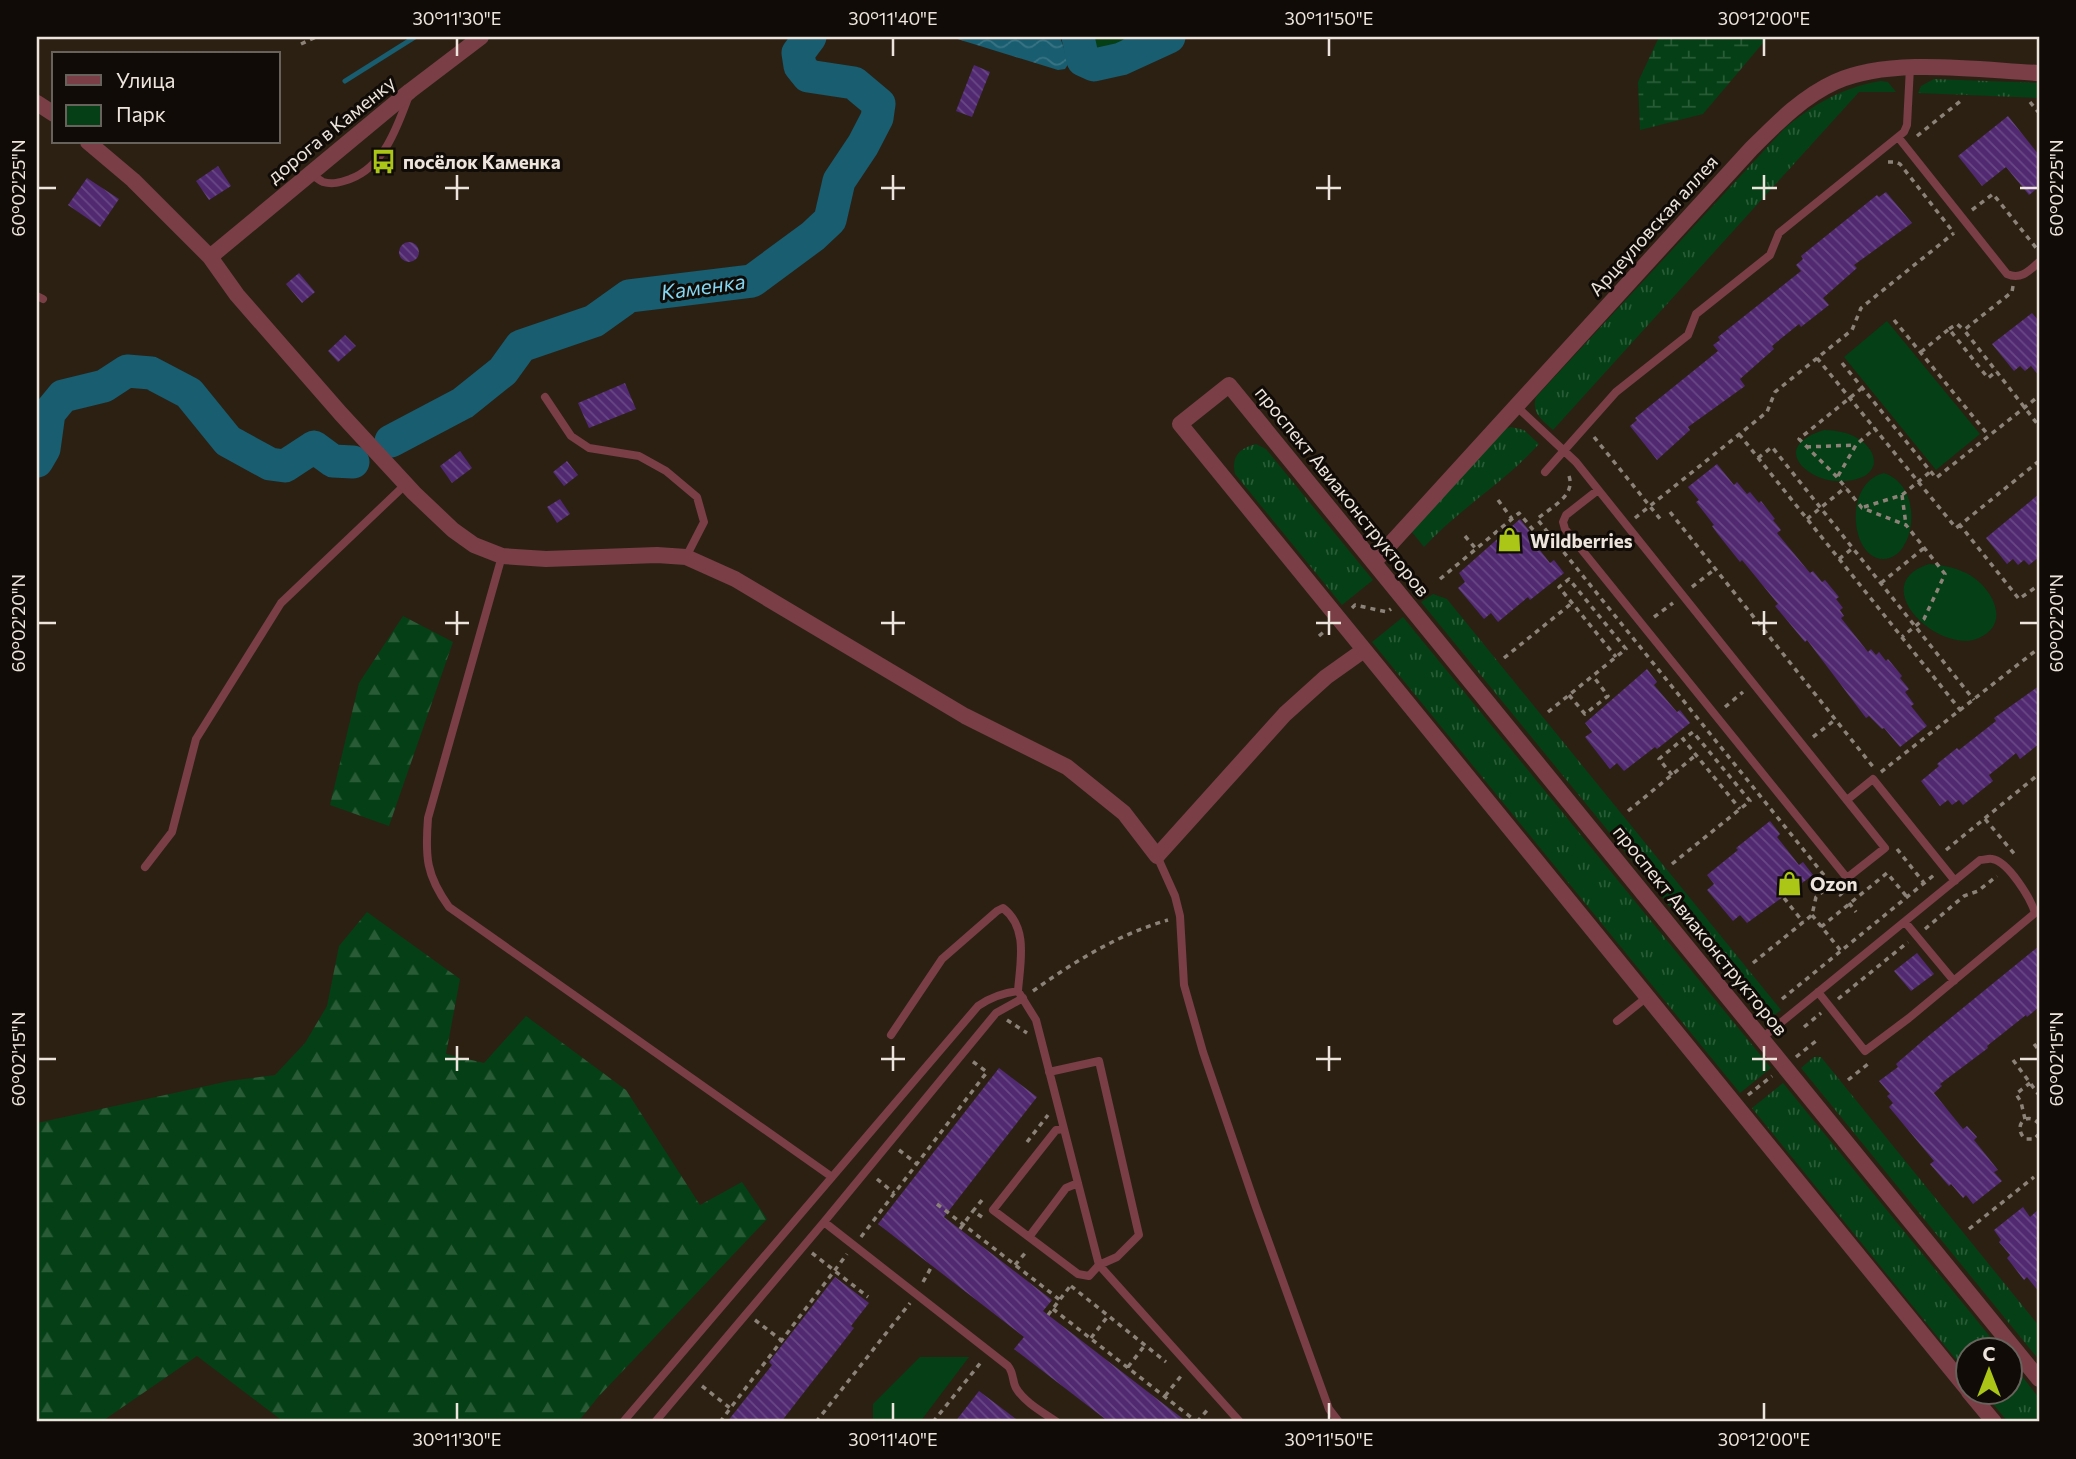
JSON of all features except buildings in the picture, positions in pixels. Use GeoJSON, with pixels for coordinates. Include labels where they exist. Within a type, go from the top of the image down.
{"type":"FeatureCollection","features":[{"type":"Feature","properties":{"kind":"street","name":"дорога в Каменку"},"geometry":{"type":"LineString","coordinates":[[210,257],[410,90],[481,37]]}},
{"type":"Feature","properties":{"kind":"street","name":"Арцеуловская аллея"},"geometry":{"type":"LineString","coordinates":[[1374,562],[1751,149],[1801,103],[1835,82],[1872,71],[1910,67],[2039,73]]}},
{"type":"Feature","properties":{"kind":"street"},"geometry":{"type":"LineString","coordinates":[[37,103],[52,113]]}},
{"type":"Feature","properties":{"kind":"street"},"geometry":{"type":"LineString","coordinates":[[90,144],[133,180],[210,257],[237,295],[406,484],[453,530],[474,545],[502,556],[546,559],[657,555],[686,557],[735,579],[965,716],[1066,767],[1124,813],[1157,856],[1285,714],[1326,677],[1364,650]]}},
{"type":"Feature","properties":{"kind":"street","name":"проспект Авиаконструкторов"},"geometry":{"type":"LineString","coordinates":[[1954,1374],[1180,424],[1230,385],[2039,1379]]}},
{"type":"Feature","properties":{"kind":"street","name":"проспект Авиаконструкторов"},"geometry":{"type":"LineString","coordinates":[[1981,1406],[1994,1422]]}},
{"type":"Feature","properties":{"kind":"lane"},"geometry":{"type":"LineString","coordinates":[[1545,472],[1616,392],[1688,334],[1696,314],[1770,255],[1779,233],[1904,132],[1907,125],[1910,67]]}},
{"type":"Feature","properties":{"kind":"lane"},"geometry":{"type":"LineString","coordinates":[[310,173],[323,182],[336,184],[359,176],[382,153],[396,131],[410,90]]}},
{"type":"Feature","properties":{"kind":"lane"},"geometry":{"type":"LineString","coordinates":[[1898,137],[2007,274],[2015,277],[2023,275],[2039,262]]}},
{"type":"Feature","properties":{"kind":"lane"},"geometry":{"type":"LineString","coordinates":[[545,397],[571,436],[589,448],[639,456],[666,471],[697,497],[704,522],[686,557]]}},
{"type":"Feature","properties":{"kind":"lane"},"geometry":{"type":"LineString","coordinates":[[1516,406],[1564,450],[1598,490],[1885,848],[1847,878],[1565,529],[1563,522],[1566,515],[1598,490]]}},
{"type":"Feature","properties":{"kind":"lane"},"geometry":{"type":"LineString","coordinates":[[145,867],[172,832],[196,739],[281,603],[406,484]]}},
{"type":"Feature","properties":{"kind":"lane"},"geometry":{"type":"LineString","coordinates":[[502,556],[428,818],[425,852],[434,886],[449,907],[832,1177]]}},
{"type":"Feature","properties":{"kind":"lane"},"geometry":{"type":"LineString","coordinates":[[1847,800],[1873,779],[1955,881]]}},
{"type":"Feature","properties":{"kind":"lane"},"geometry":{"type":"LineString","coordinates":[[1157,856],[1175,896],[1180,916],[1184,985],[1203,1052],[1329,1409],[1339,1422]]}},
{"type":"Feature","properties":{"kind":"lane"},"geometry":{"type":"LineString","coordinates":[[1762,1038],[1818,992],[1905,922],[1980,860],[1991,858],[2001,862],[2030,899],[2035,913],[1864,1051],[1818,992]]}},
{"type":"Feature","properties":{"kind":"lane"},"geometry":{"type":"LineString","coordinates":[[891,1035],[942,959],[1003,908],[1017,926],[1022,943],[1020,995],[1036,1020],[1099,1265],[1240,1422]]}},
{"type":"Feature","properties":{"kind":"lane"},"geometry":{"type":"LineString","coordinates":[[1905,922],[1954,981]]}},
{"type":"Feature","properties":{"kind":"lane"},"geometry":{"type":"LineString","coordinates":[[624,1422],[978,1006],[997,995],[1020,995]]}},
{"type":"Feature","properties":{"kind":"lane"},"geometry":{"type":"LineString","coordinates":[[654,1422],[804,1246],[996,1013],[1020,995]]}},
{"type":"Feature","properties":{"kind":"lane"},"geometry":{"type":"LineString","coordinates":[[1617,1021],[1647,997]]}},
{"type":"Feature","properties":{"kind":"lane"},"geometry":{"type":"LineString","coordinates":[[1049,1072],[1100,1061],[1139,1235],[1117,1257],[1099,1265],[1089,1276],[1078,1274],[993,1210],[1056,1130],[1064,1129]]}},
{"type":"Feature","properties":{"kind":"lane"},"geometry":{"type":"LineString","coordinates":[[1028,1237],[1066,1188],[1078,1183]]}},
{"type":"Feature","properties":{"kind":"lane"},"geometry":{"type":"LineString","coordinates":[[824,1222],[1012,1369],[1016,1387],[1025,1398],[1057,1422]]}},
{"type":"Feature","properties":{"kind":"path"},"geometry":{"type":"LineString","coordinates":[[301,44],[316,37]]}},
{"type":"Feature","properties":{"kind":"path"},"geometry":{"type":"LineString","coordinates":[[1905,146],[1963,99]]}},
{"type":"Feature","properties":{"kind":"path"},"geometry":{"type":"LineString","coordinates":[[2030,102],[2039,113]]}},
{"type":"Feature","properties":{"kind":"path"},"geometry":{"type":"LineString","coordinates":[[1888,162],[1900,164],[1954,233]]}},
{"type":"Feature","properties":{"kind":"path"},"geometry":{"type":"LineString","coordinates":[[1626,525],[1767,412],[1775,392],[1852,330],[1861,308],[1954,233],[1993,194],[2039,251]]}},
{"type":"Feature","properties":{"kind":"path"},"geometry":{"type":"LineString","coordinates":[[1964,330],[2012,292],[2015,277]]}},
{"type":"Feature","properties":{"kind":"path"},"geometry":{"type":"LineString","coordinates":[[1894,320],[1989,436]]}},
{"type":"Feature","properties":{"kind":"path"},"geometry":{"type":"LineString","coordinates":[[1920,352],[1957,324],[2039,426]]}},
{"type":"Feature","properties":{"kind":"path"},"geometry":{"type":"LineString","coordinates":[[1949,330],[1988,378],[1997,371]]}},
{"type":"Feature","properties":{"kind":"path"},"geometry":{"type":"LineString","coordinates":[[1818,358],[1956,528],[2039,461]]}},
{"type":"Feature","properties":{"kind":"path"},"geometry":{"type":"LineString","coordinates":[[1842,363],[1936,478],[2039,396]]}},
{"type":"Feature","properties":{"kind":"path"},"geometry":{"type":"LineString","coordinates":[[1862,387],[1799,439],[1837,477],[1862,508],[1906,526],[1945,574],[1924,619],[1902,637]]}},
{"type":"Feature","properties":{"kind":"path"},"geometry":{"type":"LineString","coordinates":[[1585,427],[1661,520]]}},
{"type":"Feature","properties":{"kind":"path"},"geometry":{"type":"LineString","coordinates":[[1837,477],[1856,445],[1875,428]]}},
{"type":"Feature","properties":{"kind":"path"},"geometry":{"type":"LineString","coordinates":[[1594,438],[1601,429]]}},
{"type":"Feature","properties":{"kind":"path"},"geometry":{"type":"LineString","coordinates":[[1739,434],[1961,711]]}},
{"type":"Feature","properties":{"kind":"path"},"geometry":{"type":"LineString","coordinates":[[1805,447],[1856,445]]}},
{"type":"Feature","properties":{"kind":"path"},"geometry":{"type":"LineString","coordinates":[[1758,458],[1772,447],[1974,701]]}},
{"type":"Feature","properties":{"kind":"path"},"geometry":{"type":"LineString","coordinates":[[1862,508],[1902,495],[1931,472]]}},
{"type":"Feature","properties":{"kind":"path"},"geometry":{"type":"LineString","coordinates":[[1807,519],[1846,487]]}},
{"type":"Feature","properties":{"kind":"path"},"geometry":{"type":"LineString","coordinates":[[1902,495],[1906,526]]}},
{"type":"Feature","properties":{"kind":"path"},"geometry":{"type":"LineString","coordinates":[[1498,500],[1512,519]]}},
{"type":"Feature","properties":{"kind":"path"},"geometry":{"type":"LineString","coordinates":[[1670,512],[1879,774]]}},
{"type":"Feature","properties":{"kind":"path"},"geometry":{"type":"LineString","coordinates":[[1440,579],[1519,513],[1545,544],[1552,538]]}},
{"type":"Feature","properties":{"kind":"path"},"geometry":{"type":"LineString","coordinates":[[1960,525],[2019,599],[2039,585]]}},
{"type":"Feature","properties":{"kind":"path"},"geometry":{"type":"LineString","coordinates":[[1465,536],[1476,549]]}},
{"type":"Feature","properties":{"kind":"path"},"geometry":{"type":"LineString","coordinates":[[1839,559],[1853,548]]}},
{"type":"Feature","properties":{"kind":"path"},"geometry":{"type":"LineString","coordinates":[[1881,583],[1924,548]]}},
{"type":"Feature","properties":{"kind":"path"},"geometry":{"type":"LineString","coordinates":[[1548,712],[1626,649],[1569,579],[1559,587],[1616,657]]}},
{"type":"Feature","properties":{"kind":"path"},"geometry":{"type":"LineString","coordinates":[[1504,658],[1572,603]]}},
{"type":"Feature","properties":{"kind":"path"},"geometry":{"type":"LineString","coordinates":[[1348,611],[1355,605],[1387,612],[1395,606]]}},
{"type":"Feature","properties":{"kind":"path"},"geometry":{"type":"LineString","coordinates":[[1892,764],[2039,648]]}},
{"type":"Feature","properties":{"kind":"path"},"geometry":{"type":"LineString","coordinates":[[1569,695],[1585,714],[1608,696],[1592,676]]}},
{"type":"Feature","properties":{"kind":"path"},"geometry":{"type":"LineString","coordinates":[[1715,715],[1754,684]]}},
{"type":"Feature","properties":{"kind":"path"},"geometry":{"type":"LineString","coordinates":[[1803,745],[1836,719]]}},
{"type":"Feature","properties":{"kind":"path"},"geometry":{"type":"LineString","coordinates":[[1672,775],[1659,759],[1693,732],[1749,802],[1672,864]]}},
{"type":"Feature","properties":{"kind":"path"},"geometry":{"type":"LineString","coordinates":[[1683,739],[1740,809]]}},
{"type":"Feature","properties":{"kind":"path"},"geometry":{"type":"LineString","coordinates":[[1628,811],[1696,755]]}},
{"type":"Feature","properties":{"kind":"path"},"geometry":{"type":"LineString","coordinates":[[1936,858],[2039,774]]}},
{"type":"Feature","properties":{"kind":"path"},"geometry":{"type":"LineString","coordinates":[[1985,819],[2018,859]]}},
{"type":"Feature","properties":{"kind":"path"},"geometry":{"type":"LineString","coordinates":[[1885,848],[1897,849],[1924,883]]}},
{"type":"Feature","properties":{"kind":"path"},"geometry":{"type":"LineString","coordinates":[[1782,999],[1944,868]]}},
{"type":"Feature","properties":{"kind":"path"},"geometry":{"type":"LineString","coordinates":[[1821,927],[1887,873],[1907,897]]}},
{"type":"Feature","properties":{"kind":"path"},"geometry":{"type":"LineString","coordinates":[[1752,963],[1811,915],[1816,897],[1825,890]]}},
{"type":"Feature","properties":{"kind":"path"},"geometry":{"type":"LineString","coordinates":[[1784,898],[1803,922]]}},
{"type":"Feature","properties":{"kind":"path"},"geometry":{"type":"LineString","coordinates":[[1849,903],[1856,912]]}},
{"type":"Feature","properties":{"kind":"path"},"geometry":{"type":"LineString","coordinates":[[1811,915],[1841,951]]}},
{"type":"Feature","properties":{"kind":"path"},"geometry":{"type":"LineString","coordinates":[[1020,995],[1137,929],[1180,916]]}},
{"type":"Feature","properties":{"kind":"path"},"geometry":{"type":"LineString","coordinates":[[1793,1059],[1816,1041]]}},
{"type":"Feature","properties":{"kind":"path"},"geometry":{"type":"LineString","coordinates":[[2034,1044],[2039,1050]]}},
{"type":"Feature","properties":{"kind":"path"},"geometry":{"type":"LineString","coordinates":[[2013,1060],[2039,1095]]}},
{"type":"Feature","properties":{"kind":"path"},"geometry":{"type":"LineString","coordinates":[[1744,1099],[1777,1072]]}},
{"type":"Feature","properties":{"kind":"path"},"geometry":{"type":"LineString","coordinates":[[2030,1083],[2016,1094],[2024,1110],[2025,1119],[2019,1127],[2021,1136],[2029,1140],[2039,1135]]}},
{"type":"Feature","properties":{"kind":"path"},"geometry":{"type":"LineString","coordinates":[[2025,1119],[2039,1122]]}},
{"type":"Feature","properties":{"kind":"path"},"geometry":{"type":"LineString","coordinates":[[890,1143],[917,1164]]}},
{"type":"Feature","properties":{"kind":"path"},"geometry":{"type":"LineString","coordinates":[[866,1171],[894,1193]]}},
{"type":"Feature","properties":{"kind":"path"},"geometry":{"type":"LineString","coordinates":[[1969,1229],[2034,1177]]}},
{"type":"Feature","properties":{"kind":"path"},"geometry":{"type":"LineString","coordinates":[[937,1204],[1060,1300]]}},
{"type":"Feature","properties":{"kind":"path"},"geometry":{"type":"LineString","coordinates":[[960,1229],[974,1211]]}},
{"type":"Feature","properties":{"kind":"path"},"geometry":{"type":"LineString","coordinates":[[804,1246],[868,1297]]}},
{"type":"Feature","properties":{"kind":"path"},"geometry":{"type":"LineString","coordinates":[[1015,1265],[1026,1252]]}},
{"type":"Feature","properties":{"kind":"path"},"geometry":{"type":"LineString","coordinates":[[816,1422],[917,1294],[932,1266]]}},
{"type":"Feature","properties":{"kind":"path"},"geometry":{"type":"LineString","coordinates":[[1048,1315],[1078,1274]]}},
{"type":"Feature","properties":{"kind":"path"},"geometry":{"type":"LineString","coordinates":[[1053,1309],[1197,1422],[1218,1397]]}},
{"type":"Feature","properties":{"kind":"path"},"geometry":{"type":"LineString","coordinates":[[746,1313],[781,1340]]}},
{"type":"Feature","properties":{"kind":"path"},"geometry":{"type":"LineString","coordinates":[[1091,1338],[1108,1316]]}},
{"type":"Feature","properties":{"kind":"path"},"geometry":{"type":"LineString","coordinates":[[1128,1367],[1145,1345]]}},
{"type":"Feature","properties":{"kind":"path"},"geometry":{"type":"LineString","coordinates":[[933,1422],[990,1352]]}},
{"type":"Feature","properties":{"kind":"path"},"geometry":{"type":"LineString","coordinates":[[1165,1396],[1182,1374]]}},
{"type":"Feature","properties":{"kind":"path"},"geometry":{"type":"LineString","coordinates":[[691,1378],[730,1408]]}},
{"type":"Feature","properties":{"kind":"green space"},"geometry":{"type":"Polygon","coordinates":[[[1090,37],[1148,37],[1095,48],[1090,37]]]}},
{"type":"Feature","properties":{"kind":"green space"},"geometry":{"type":"Polygon","coordinates":[[[1659,37],[1768,37],[1703,114],[1640,130],[1638,82],[1659,37]]]}},
{"type":"Feature","properties":{"kind":"green space"},"geometry":{"type":"Polygon","coordinates":[[[1934,79],[2039,83],[2039,98],[1918,93],[1921,86],[1934,79]]]}},
{"type":"Feature","properties":{"kind":"green space"},"geometry":{"type":"Polygon","coordinates":[[[1881,81],[1888,82],[1896,92],[1859,92],[1553,430],[1541,419],[1535,408],[1536,397],[1784,129],[1829,98],[1881,81]]]}},
{"type":"Feature","properties":{"kind":"green space"},"geometry":{"type":"Polygon","coordinates":[[[1887,321],[1980,434],[1936,470],[1844,357],[1887,321]]]}},
{"type":"Feature","properties":{"kind":"green space"},"geometry":{"type":"Polygon","coordinates":[[[1511,427],[1524,430],[1539,444],[1424,547],[1411,531],[1505,429],[1511,427]]]}},
{"type":"Feature","properties":{"kind":"green space"},"geometry":{"type":"Polygon","coordinates":[[[1824,430],[1843,432],[1858,438],[1868,447],[1873,456],[1873,466],[1868,474],[1856,479],[1832,481],[1818,477],[1803,467],[1798,460],[1797,448],[1811,435],[1824,430]]]}},
{"type":"Feature","properties":{"kind":"green space"},"geometry":{"type":"Polygon","coordinates":[[[1256,444],[1266,449],[1373,580],[1342,605],[1235,474],[1235,458],[1245,448],[1256,444]]]}},
{"type":"Feature","properties":{"kind":"green space"},"geometry":{"type":"Polygon","coordinates":[[[1884,473],[1897,481],[1906,492],[1911,507],[1911,522],[1903,548],[1894,556],[1883,559],[1872,555],[1863,547],[1856,519],[1857,504],[1862,491],[1871,480],[1884,473]]]}},
{"type":"Feature","properties":{"kind":"green space"},"geometry":{"type":"Polygon","coordinates":[[[1929,564],[1961,571],[1983,586],[1995,604],[1995,623],[1989,631],[1979,638],[1963,641],[1946,637],[1915,616],[1906,601],[1904,587],[1911,574],[1929,564]]]}},
{"type":"Feature","properties":{"kind":"green space"},"geometry":{"type":"Polygon","coordinates":[[[1433,594],[1447,599],[1781,1010],[1771,1018],[1761,1018],[1421,602],[1433,594]]]}},
{"type":"Feature","properties":{"kind":"green space"},"geometry":{"type":"Polygon","coordinates":[[[403,616],[453,642],[389,826],[330,805],[359,683],[403,616]]]}},
{"type":"Feature","properties":{"kind":"green space"},"geometry":{"type":"Polygon","coordinates":[[[1403,617],[1771,1068],[1740,1093],[1372,642],[1403,617]]]}},
{"type":"Feature","properties":{"kind":"green space"},"geometry":{"type":"Polygon","coordinates":[[[367,912],[460,979],[446,1054],[484,1063],[526,1016],[626,1090],[700,1205],[742,1182],[767,1219],[599,1396],[578,1422],[284,1422],[197,1356],[101,1422],[37,1422],[37,1123],[229,1081],[275,1075],[305,1043],[327,1006],[339,946],[367,912]]]}},
{"type":"Feature","properties":{"kind":"green space"},"geometry":{"type":"Polygon","coordinates":[[[1814,1057],[1821,1057],[2039,1326],[2039,1360],[2024,1342],[2024,1336],[2019,1336],[1801,1068],[1814,1057]]]}},
{"type":"Feature","properties":{"kind":"green space"},"geometry":{"type":"Polygon","coordinates":[[[1783,1083],[1990,1336],[1954,1336],[1954,1357],[1752,1108],[1783,1083]]]}},
{"type":"Feature","properties":{"kind":"green space"},"geometry":{"type":"Polygon","coordinates":[[[920,1357],[969,1357],[920,1422],[873,1422],[873,1404],[920,1357]]]}},
{"type":"Feature","properties":{"kind":"green space"},"geometry":{"type":"Polygon","coordinates":[[[2024,1379],[2039,1398],[2039,1422],[2008,1422],[1995,1406],[2024,1406],[2024,1379]]]}},
{"type":"Feature","properties":{"kind":"water"},"geometry":{"type":"Polygon","coordinates":[[[951,37],[1060,37],[1069,63],[1065,69],[1058,70],[951,37]]]}},
{"type":"Feature","properties":{"kind":"waterway"},"geometry":{"type":"LineString","coordinates":[[345,81],[415,37]]}},
{"type":"Feature","properties":{"kind":"waterway","name":"Каменка"},"geometry":{"type":"LineString","coordinates":[[391,441],[463,403],[503,371],[521,346],[594,321],[629,296],[752,281],[813,236],[830,220],[839,181],[863,145],[877,118],[879,104],[854,83],[808,76],[800,66],[798,53],[810,37]]}},
{"type":"Feature","properties":{"kind":"waterway","name":"Каменка"},"geometry":{"type":"LineString","coordinates":[[1078,37],[1083,60],[1094,65],[1121,59],[1169,37]]}},
{"type":"Feature","properties":{"kind":"waterway","name":"Каменка"},"geometry":{"type":"LineString","coordinates":[[37,461],[44,449],[49,413],[63,396],[104,386],[127,371],[151,373],[189,393],[228,441],[270,464],[285,466],[314,447],[333,461],[353,462]]}},
{"type":"Feature","properties":{"kind":"place","name":"посёлок Каменка"},"geometry":{"type":"Point","coordinates":[383,161]}},
{"type":"Feature","properties":{"kind":"place","name":"Wildberries"},"geometry":{"type":"Point","coordinates":[1510,540]}},
{"type":"Feature","properties":{"kind":"place","name":"Ozon"},"geometry":{"type":"Point","coordinates":[1790,883]}}]}
